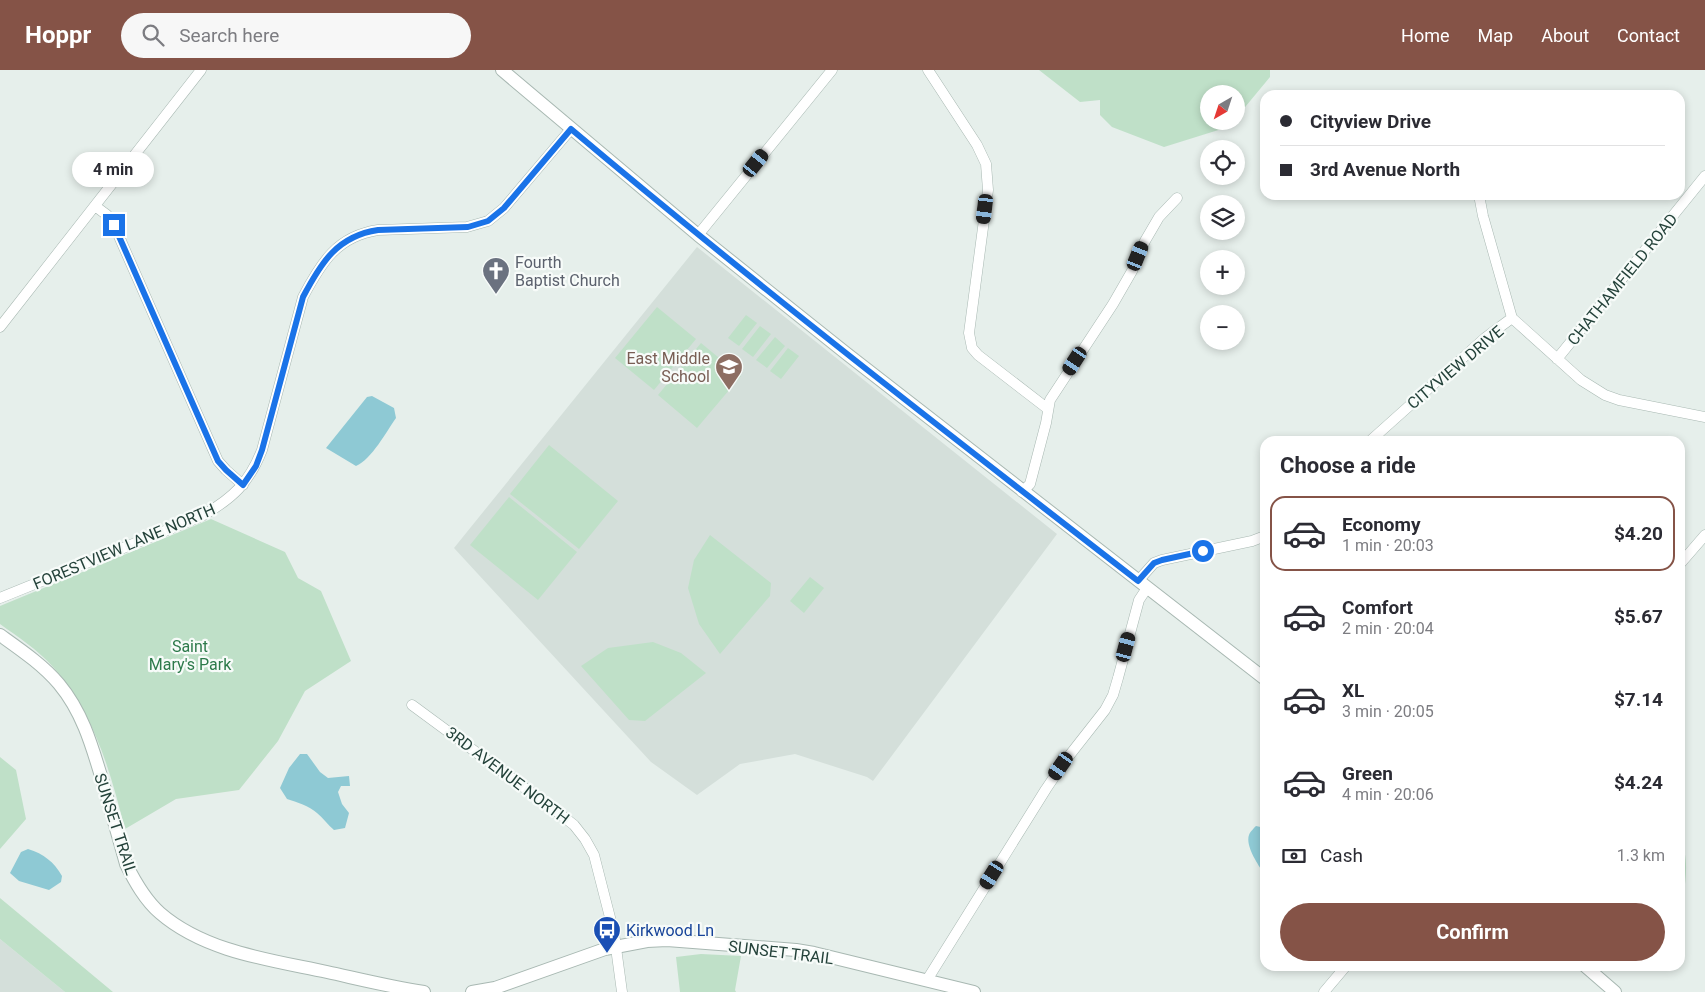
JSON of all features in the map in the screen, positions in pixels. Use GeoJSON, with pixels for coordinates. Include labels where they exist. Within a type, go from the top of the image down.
{"type":"FeatureCollection","features":[{"type":"Feature","properties":{"kind":"street"},"geometry":{"type":"LineString","coordinates":[[0,327],[201,70]]}},
{"type":"Feature","properties":{"kind":"street"},"geometry":{"type":"LineString","coordinates":[[502,70],[698,235],[1022,492],[1260,675]]}},
{"type":"Feature","properties":{"kind":"street"},"geometry":{"type":"LineString","coordinates":[[698,235],[832,70]]}},
{"type":"Feature","properties":{"kind":"street"},"geometry":{"type":"LineString","coordinates":[[928,70],[977,145],[986,164],[988,190],[969,333],[972,348],[978,355],[1048,409]]}},
{"type":"Feature","properties":{"kind":"street","name":"FORESTVIEW LANE NORTH"},"geometry":{"type":"LineString","coordinates":[[0,598],[202,516],[222,504],[243,485],[256,466],[303,297],[313,278],[336,247],[351,237],[364,232],[468,227],[488,221],[504,208],[571,129]]}},
{"type":"Feature","properties":{"kind":"street","name":"CHATHAMFIELD ROAD"},"geometry":{"type":"LineString","coordinates":[[1558,359],[1705,176]]}},
{"type":"Feature","properties":{"kind":"street"},"geometry":{"type":"LineString","coordinates":[[1022,492],[1030,484],[1050,400],[1113,304],[1159,217],[1177,198]]}},
{"type":"Feature","properties":{"kind":"street","name":"CITYVIEW DRIVE"},"geometry":{"type":"LineString","coordinates":[[1376,436],[1478,344],[1512,318],[1480,200]]}},
{"type":"Feature","properties":{"kind":"street"},"geometry":{"type":"LineString","coordinates":[[95,206],[107,215],[114,225],[218,461],[243,485]]}},
{"type":"Feature","properties":{"kind":"street"},"geometry":{"type":"LineString","coordinates":[[1512,318],[1587,384],[1604,395],[1619,400],[1705,417]]}},
{"type":"Feature","properties":{"kind":"street"},"geometry":{"type":"LineString","coordinates":[[1685,558],[1705,535]]}},
{"type":"Feature","properties":{"kind":"street"},"geometry":{"type":"LineString","coordinates":[[926,980],[1046,789],[1065,761],[1105,710],[1113,695],[1118,678],[1142,584],[1154,563],[1252,542],[1260,538]]}},
{"type":"Feature","properties":{"kind":"street","name":"SUNSET TRAIL"},"geometry":{"type":"LineString","coordinates":[[0,635],[41,666],[59,684],[74,705],[94,752],[126,864],[143,894],[162,915],[183,929],[205,940],[230,949],[265,959],[424,992]]}},
{"type":"Feature","properties":{"kind":"street","name":"3RD AVENUE NORTH"},"geometry":{"type":"LineString","coordinates":[[412,705],[574,825],[585,839],[594,855],[609,913],[622,992]]}},
{"type":"Feature","properties":{"kind":"street","name":"SUNSET TRAIL"},"geometry":{"type":"LineString","coordinates":[[472,992],[495,988],[605,949],[638,942],[667,940],[796,950],[833,957],[926,980],[958,990],[974,992]]}},
{"type":"Feature","properties":{"kind":"street"},"geometry":{"type":"LineString","coordinates":[[1324,992],[1342,971]]}},
{"type":"Feature","properties":{"kind":"street"},"geometry":{"type":"LineString","coordinates":[[1591,971],[1615,992]]}},
{"type":"Feature","properties":{"kind":"shaded area","name":"East Middle School"},"geometry":{"type":"Polygon","coordinates":[[[697,247],[1057,534],[873,781],[867,777],[795,754],[740,764],[697,795],[651,762],[454,548],[697,247]]]}},
{"type":"Feature","properties":{"kind":"shaded area"},"geometry":{"type":"Polygon","coordinates":[[[0,939],[65,992],[0,992],[0,939]]]}},
{"type":"Feature","properties":{"kind":"green space"},"geometry":{"type":"Polygon","coordinates":[[[1039,70],[1270,70],[1270,77],[1245,107],[1245,85],[1200,85],[1200,130],[1218,130],[1164,147],[1112,127],[1100,115],[1100,100],[1080,102],[1039,70]]]}},
{"type":"Feature","properties":{"kind":"green space"},"geometry":{"type":"Polygon","coordinates":[[[657,307],[696,339],[654,390],[615,358],[657,307]]]}},
{"type":"Feature","properties":{"kind":"green space"},"geometry":{"type":"Polygon","coordinates":[[[746,315],[757,323],[739,346],[728,338],[746,315]]]}},
{"type":"Feature","properties":{"kind":"green space"},"geometry":{"type":"Polygon","coordinates":[[[760,326],[771,334],[753,357],[742,349],[760,326]]]}},
{"type":"Feature","properties":{"kind":"green space"},"geometry":{"type":"Polygon","coordinates":[[[775,337],[785,346],[767,368],[756,360],[775,337]]]}},
{"type":"Feature","properties":{"kind":"green space"},"geometry":{"type":"Polygon","coordinates":[[[701,343],[741,376],[697,428],[658,395],[701,343]]]}},
{"type":"Feature","properties":{"kind":"green space"},"geometry":{"type":"Polygon","coordinates":[[[788,348],[799,356],[781,379],[770,371],[788,348]]]}},
{"type":"Feature","properties":{"kind":"green space"},"geometry":{"type":"Polygon","coordinates":[[[549,445],[618,501],[579,549],[510,494],[549,445]]]}},
{"type":"Feature","properties":{"kind":"green space"},"geometry":{"type":"Polygon","coordinates":[[[509,497],[577,552],[538,600],[470,545],[509,497]]]}},
{"type":"Feature","properties":{"kind":"green space","name":"Saint Mary's Park"},"geometry":{"type":"Polygon","coordinates":[[[211,519],[285,552],[298,578],[321,591],[351,661],[305,691],[278,741],[239,790],[176,799],[125,829],[99,743],[79,703],[53,667],[41,655],[0,624],[0,606],[211,519]]]}},
{"type":"Feature","properties":{"kind":"green space"},"geometry":{"type":"Polygon","coordinates":[[[710,535],[771,583],[770,596],[720,654],[699,624],[688,588],[694,560],[710,535]]]}},
{"type":"Feature","properties":{"kind":"green space"},"geometry":{"type":"Polygon","coordinates":[[[810,577],[824,588],[804,613],[790,601],[810,577]]]}},
{"type":"Feature","properties":{"kind":"green space"},"geometry":{"type":"Polygon","coordinates":[[[653,642],[681,653],[706,673],[645,721],[629,720],[581,666],[608,648],[653,642]]]}},
{"type":"Feature","properties":{"kind":"green space"},"geometry":{"type":"Polygon","coordinates":[[[0,757],[16,770],[26,819],[0,849],[0,757]]]}},
{"type":"Feature","properties":{"kind":"green space"},"geometry":{"type":"Polygon","coordinates":[[[0,898],[113,992],[65,992],[0,939],[0,898]]]}},
{"type":"Feature","properties":{"kind":"green space"},"geometry":{"type":"Polygon","coordinates":[[[701,954],[741,956],[736,992],[680,992],[676,957],[701,954]]]}},
{"type":"Feature","properties":{"kind":"water"},"geometry":{"type":"Polygon","coordinates":[[[372,396],[394,408],[396,418],[368,458],[356,466],[326,448],[367,397],[372,396]]]}},
{"type":"Feature","properties":{"kind":"water"},"geometry":{"type":"Polygon","coordinates":[[[300,754],[307,754],[320,772],[328,778],[349,776],[350,786],[341,786],[338,792],[342,804],[349,813],[345,828],[334,830],[314,811],[303,804],[287,799],[280,788],[289,768],[300,754]]]}},
{"type":"Feature","properties":{"kind":"water"},"geometry":{"type":"Polygon","coordinates":[[[1256,826],[1260,827],[1260,867],[1249,845],[1248,840],[1251,831],[1256,826]]]}},
{"type":"Feature","properties":{"kind":"water"},"geometry":{"type":"Polygon","coordinates":[[[28,849],[44,856],[56,867],[62,876],[61,882],[49,890],[19,881],[10,873],[21,852],[28,849]]]}},
{"type":"Feature","properties":{"kind":"place","name":"Fourth Baptist Church"},"geometry":{"type":"Point","coordinates":[496,295]}},
{"type":"Feature","properties":{"kind":"place","name":"East Middle School"},"geometry":{"type":"Point","coordinates":[729,391]}},
{"type":"Feature","properties":{"kind":"place","name":"Kirkwood Ln"},"geometry":{"type":"Point","coordinates":[607,954]}},
{"type":"Feature","properties":{"kind":"route"},"geometry":{"type":"LineString","coordinates":[[114,225],[218,461],[243,485],[256,466],[262,450],[303,297],[313,278],[336,247],[351,237],[364,232],[468,227],[488,221],[504,208],[571,129],[698,235],[847,354],[1138,581],[1154,563],[1203,551]]}}]}
